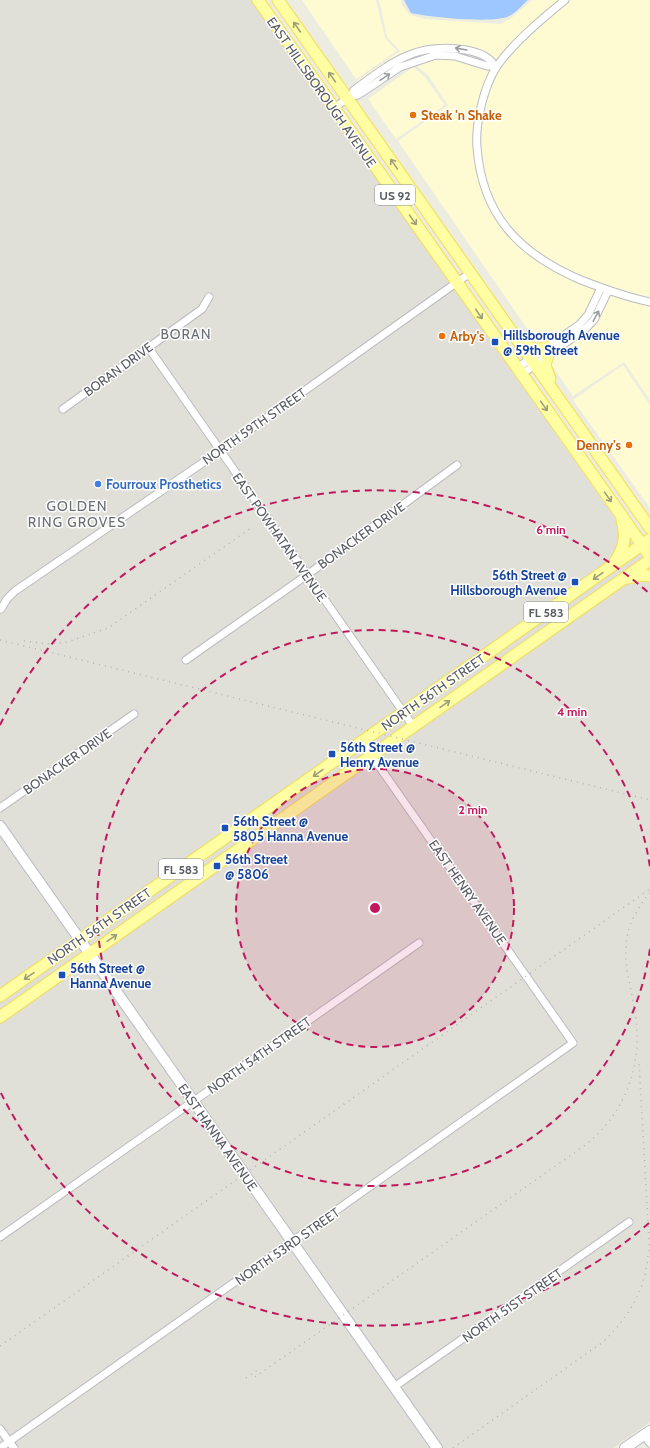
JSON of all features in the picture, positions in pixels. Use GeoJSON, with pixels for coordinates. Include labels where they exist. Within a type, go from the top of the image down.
{"type":"FeatureCollection","features":[{"type":"Feature","properties":{"kind":"main road","name":"EAST HILLSBOROUGH AVENUE"},"geometry":{"type":"LineString","coordinates":[[258,0],[620,515],[646,542],[650,556]]}},
{"type":"Feature","properties":{"kind":"main road","name":"EAST HILLSBOROUGH AVENUE"},"geometry":{"type":"LineString","coordinates":[[278,0],[350,97],[470,273],[650,528]]}},
{"type":"Feature","properties":{"kind":"main road"},"geometry":{"type":"LineString","coordinates":[[510,330],[530,349],[548,351],[545,365],[546,372],[561,401]]}},
{"type":"Feature","properties":{"kind":"main road"},"geometry":{"type":"LineString","coordinates":[[634,504],[650,515]]}},
{"type":"Feature","properties":{"kind":"main road"},"geometry":{"type":"LineString","coordinates":[[612,566],[622,552],[625,543],[625,528],[620,515]]}},
{"type":"Feature","properties":{"kind":"main road","name":"NORTH 56TH STREET"},"geometry":{"type":"LineString","coordinates":[[0,996],[646,542]]}},
{"type":"Feature","properties":{"kind":"main road","name":"NORTH 56TH STREET"},"geometry":{"type":"LineString","coordinates":[[0,1017],[650,560]]}},
{"type":"Feature","properties":{"kind":"main road"},"geometry":{"type":"LineString","coordinates":[[623,579],[642,574],[650,576]]}},
{"type":"Feature","properties":{"kind":"main road"},"geometry":{"type":"LineString","coordinates":[[220,842],[230,855]]}},
{"type":"Feature","properties":{"kind":"street"},"geometry":{"type":"LineString","coordinates":[[565,0],[514,47],[496,66],[483,100],[476,138],[480,170],[496,216],[509,232],[532,254],[558,270],[604,290],[650,302]]}},
{"type":"Feature","properties":{"kind":"street"},"geometry":{"type":"LineString","coordinates":[[334,108],[350,97],[358,95],[400,67],[436,55],[455,56],[488,66],[496,66]]}},
{"type":"Feature","properties":{"kind":"street","name":"NORTH 59TH STREET"},"geometry":{"type":"LineString","coordinates":[[1,609],[7,599],[16,591],[220,451],[470,273]]}},
{"type":"Feature","properties":{"kind":"street"},"geometry":{"type":"LineString","coordinates":[[520,371],[548,351],[585,329],[594,320],[604,290]]}},
{"type":"Feature","properties":{"kind":"street","name":"BORAN DRIVE"},"geometry":{"type":"LineString","coordinates":[[63,409],[202,309],[209,297]]}},
{"type":"Feature","properties":{"kind":"street","name":"EAST POWHATAN AVENUE"},"geometry":{"type":"LineString","coordinates":[[148,347],[413,726]]}},
{"type":"Feature","properties":{"kind":"street","name":"BONACKER DRIVE"},"geometry":{"type":"LineString","coordinates":[[186,660],[307,575],[457,465]]}},
{"type":"Feature","properties":{"kind":"street","name":"BONACKER DRIVE"},"geometry":{"type":"LineString","coordinates":[[0,808],[134,714]]}},
{"type":"Feature","properties":{"kind":"street","name":"EAST HENRY AVENUE"},"geometry":{"type":"LineString","coordinates":[[362,742],[573,1043]]}},
{"type":"Feature","properties":{"kind":"street","name":"EAST HANNA AVENUE"},"geometry":{"type":"LineString","coordinates":[[0,826],[437,1448]]}},
{"type":"Feature","properties":{"kind":"street","name":"NORTH 54TH STREET"},"geometry":{"type":"LineString","coordinates":[[0,1236],[419,943]]}},
{"type":"Feature","properties":{"kind":"street","name":"NORTH 53RD STREET"},"geometry":{"type":"LineString","coordinates":[[0,1448],[573,1043]]}},
{"type":"Feature","properties":{"kind":"street","name":"NORTH 51ST STREET"},"geometry":{"type":"LineString","coordinates":[[394,1387],[629,1222]]}},
{"type":"Feature","properties":{"kind":"street"},"geometry":{"type":"LineString","coordinates":[[0,1429],[14,1448]]}},
{"type":"Feature","properties":{"kind":"street"},"geometry":{"type":"LineString","coordinates":[[625,1448],[648,1436]]}},
{"type":"Feature","properties":{"kind":"shaded area"},"geometry":{"type":"Polygon","coordinates":[[[0,0],[252,0],[650,568],[650,1422],[613,1448],[0,1448],[0,0]]]}},
{"type":"Feature","properties":{"kind":"shaded area"},"geometry":{"type":"Polygon","coordinates":[[[302,0],[376,0],[385,38],[397,51],[356,79],[302,0]]]}},
{"type":"Feature","properties":{"kind":"shaded area"},"geometry":{"type":"Polygon","coordinates":[[[379,0],[401,0],[402,5],[410,15],[425,19],[501,24],[511,18],[532,0],[560,0],[496,62],[492,56],[473,48],[448,44],[428,45],[409,51],[395,58],[358,83],[357,81],[400,51],[387,37],[379,0]]]}},
{"type":"Feature","properties":{"kind":"shaded area"},"geometry":{"type":"Polygon","coordinates":[[[570,0],[650,0],[650,299],[609,288],[560,267],[535,251],[514,233],[499,214],[489,190],[483,169],[480,138],[486,100],[500,68],[516,49],[570,0]]]}},
{"type":"Feature","properties":{"kind":"shaded area"},"geometry":{"type":"Polygon","coordinates":[[[436,58],[454,59],[492,68],[480,99],[473,138],[477,171],[482,192],[494,218],[509,237],[530,256],[556,272],[597,290],[586,314],[577,323],[546,344],[539,346],[398,141],[448,105],[427,74],[415,65],[436,58]]]}},
{"type":"Feature","properties":{"kind":"shaded area"},"geometry":{"type":"Polygon","coordinates":[[[413,67],[424,76],[445,105],[396,139],[368,99],[413,67]]]}},
{"type":"Feature","properties":{"kind":"shaded area"},"geometry":{"type":"Polygon","coordinates":[[[609,295],[650,305],[650,400],[624,362],[573,396],[549,361],[551,357],[587,331],[609,295]]]}},
{"type":"Feature","properties":{"kind":"shaded area"},"geometry":{"type":"Polygon","coordinates":[[[623,365],[650,405],[650,508],[573,400],[623,365]]]}},
{"type":"Feature","properties":{"kind":"water"},"geometry":{"type":"Polygon","coordinates":[[[404,0],[528,0],[512,15],[501,18],[476,20],[446,18],[411,13],[404,0]]]}},
{"type":"Feature","properties":{"kind":"railway"},"geometry":{"type":"LineString","coordinates":[[24,641],[49,644],[67,642],[108,628],[251,528]]}},
{"type":"Feature","properties":{"kind":"railway"},"geometry":{"type":"LineString","coordinates":[[0,640],[650,800]]}},
{"type":"Feature","properties":{"kind":"railway"},"geometry":{"type":"LineString","coordinates":[[0,1346],[650,889]]}},
{"type":"Feature","properties":{"kind":"railway"},"geometry":{"type":"LineString","coordinates":[[255,1377],[584,1146],[598,1134],[609,1121],[627,1090],[636,1056],[636,1020],[627,966],[627,940],[630,926],[636,913],[650,893]]}},
{"type":"Feature","properties":{"kind":"railway"},"geometry":{"type":"LineString","coordinates":[[453,1448],[603,1342],[623,1320],[637,1296],[646,1271],[649,1241],[639,1062]]}},
{"type":"Feature","properties":{"kind":"railway"},"geometry":{"type":"LineString","coordinates":[[246,1378],[259,1369]]}},
{"type":"Feature","properties":{"kind":"place","name":"Steak 'n Shake"},"geometry":{"type":"Point","coordinates":[413,115]}},
{"type":"Feature","properties":{"kind":"place","name":"Arby's"},"geometry":{"type":"Point","coordinates":[442,336]}},
{"type":"Feature","properties":{"kind":"place","name":"Hillsborough Avenue @ 59th Street"},"geometry":{"type":"Point","coordinates":[495,342]}},
{"type":"Feature","properties":{"kind":"place","name":"Denny's"},"geometry":{"type":"Point","coordinates":[629,445]}},
{"type":"Feature","properties":{"kind":"place","name":"Fourroux Prosthetics"},"geometry":{"type":"Point","coordinates":[98,484]}},
{"type":"Feature","properties":{"kind":"place","name":"56th Street @ Hillsborough Avenue"},"geometry":{"type":"Point","coordinates":[575,582]}},
{"type":"Feature","properties":{"kind":"place","name":"56th Street @ Henry Avenue"},"geometry":{"type":"Point","coordinates":[332,754]}},
{"type":"Feature","properties":{"kind":"place","name":"56th Street @ 5805 Hanna Avenue"},"geometry":{"type":"Point","coordinates":[225,828]}},
{"type":"Feature","properties":{"kind":"place","name":"56th Street @ 5806"},"geometry":{"type":"Point","coordinates":[217,866]}},
{"type":"Feature","properties":{"kind":"place","name":"56th Street @ Hanna Avenue"},"geometry":{"type":"Point","coordinates":[62,975]}},
{"type":"Feature","properties":{"kind":"district","name":"BORAN"},"geometry":{"type":"Point","coordinates":[186,334]}},
{"type":"Feature","properties":{"kind":"district","name":"GOLDEN RING GROVES"},"geometry":{"type":"Point","coordinates":[77,514]}}]}
